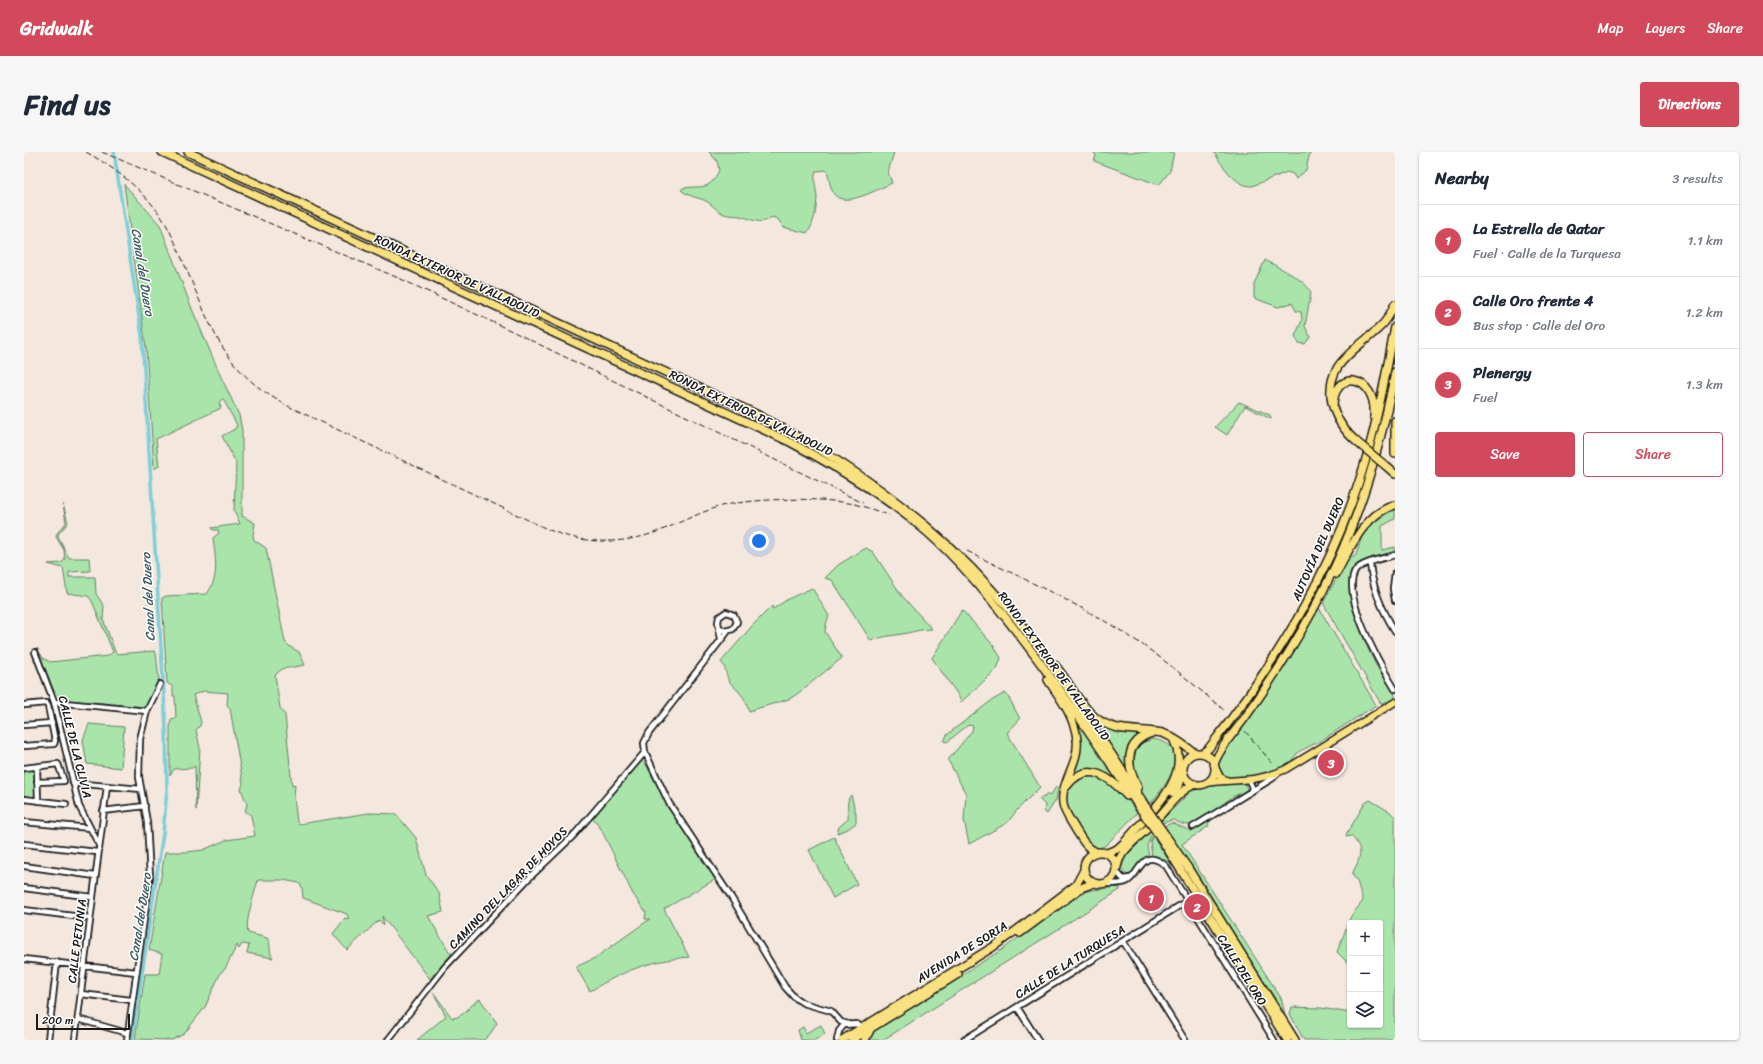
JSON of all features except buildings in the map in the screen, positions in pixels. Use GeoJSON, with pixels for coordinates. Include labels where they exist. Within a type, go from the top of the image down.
{"type":"FeatureCollection","features":[{"type":"Feature","properties":{"kind":"highway","name":"RONDA EXTERIOR DE VALLADOLID"},"geometry":{"type":"LineString","coordinates":[[162,152],[748,422],[829,463],[894,506],[927,533],[986,592],[1028,645],[1162,835],[1188,868],[1284,1028],[1295,1040]]}},
{"type":"Feature","properties":{"kind":"highway","name":"RONDA EXTERIOR DE VALLADOLID"},"geometry":{"type":"LineString","coordinates":[[188,152],[754,413],[807,441],[861,475],[931,530],[991,590],[1041,651],[1141,805]]}},
{"type":"Feature","properties":{"kind":"highway"},"geometry":{"type":"LineString","coordinates":[[1395,304],[1387,320],[1346,355],[1337,367],[1331,391],[1333,407],[1339,423],[1358,443],[1395,474]]}},
{"type":"Feature","properties":{"kind":"highway","name":"AUTOVÍA DEL DUERO"},"geometry":{"type":"LineString","coordinates":[[1200,753],[1209,748],[1241,708],[1273,661],[1315,586],[1348,512],[1371,441],[1395,327]]}},
{"type":"Feature","properties":{"kind":"highway","name":"AUTOVÍA DEL DUERO"},"geometry":{"type":"LineString","coordinates":[[1215,766],[1221,748],[1247,715],[1304,626],[1336,564],[1364,495],[1386,418],[1395,372]]}},
{"type":"Feature","properties":{"kind":"highway"},"geometry":{"type":"LineString","coordinates":[[1333,407],[1334,397],[1337,390],[1342,384],[1350,381],[1356,381],[1364,384],[1372,395],[1374,404],[1373,423],[1348,512]]}},
{"type":"Feature","properties":{"kind":"highway"},"geometry":{"type":"LineString","coordinates":[[1395,421],[1395,454]]}},
{"type":"Feature","properties":{"kind":"highway"},"geometry":{"type":"LineString","coordinates":[[1304,626],[1367,523],[1379,512],[1395,505]]}},
{"type":"Feature","properties":{"kind":"highway"},"geometry":{"type":"LineString","coordinates":[[1028,645],[1069,714],[1075,728],[1078,741],[1076,756],[1064,793],[1064,808],[1086,848],[1084,870],[1088,879],[1094,884],[1106,884],[1112,880],[1120,856],[1127,848],[1189,787],[1195,784],[1206,783],[1213,776],[1215,766],[1210,758],[1181,745],[1166,735],[1154,732],[1122,730],[1104,724],[1085,706],[1061,672],[1041,651]]}},
{"type":"Feature","properties":{"kind":"highway"},"geometry":{"type":"LineString","coordinates":[[1141,805],[1131,771],[1129,760],[1130,752],[1138,740],[1154,732]]}},
{"type":"Feature","properties":{"kind":"highway"},"geometry":{"type":"LineString","coordinates":[[1124,843],[1173,785],[1178,766],[1178,754],[1173,739]]}},
{"type":"Feature","properties":{"kind":"highway"},"geometry":{"type":"LineString","coordinates":[[1083,841],[1091,850],[1107,853],[1114,851],[1124,843],[1172,794],[1180,783],[1187,758],[1181,745]]}},
{"type":"Feature","properties":{"kind":"highway"},"geometry":{"type":"LineString","coordinates":[[1187,758],[1200,753]]}},
{"type":"Feature","properties":{"kind":"highway"},"geometry":{"type":"LineString","coordinates":[[1183,772],[1187,780],[1195,784]]}},
{"type":"Feature","properties":{"kind":"highway"},"geometry":{"type":"LineString","coordinates":[[1064,793],[1068,784],[1076,777],[1086,773],[1097,773],[1107,777],[1141,805]]}},
{"type":"Feature","properties":{"kind":"highway"},"geometry":{"type":"LineString","coordinates":[[1086,861],[1096,852]]}},
{"type":"Feature","properties":{"kind":"highway"},"geometry":{"type":"LineString","coordinates":[[1107,853],[1114,859],[1116,869]]}},
{"type":"Feature","properties":{"kind":"highway","name":"AVENIDA DE SORIA"},"geometry":{"type":"LineString","coordinates":[[852,1040],[864,1035],[1018,929],[1076,885],[1084,870]]}},
{"type":"Feature","properties":{"kind":"highway","name":"AVENIDA DE SORIA"},"geometry":{"type":"LineString","coordinates":[[842,1040],[864,1035],[872,1028],[996,951],[1081,888],[1094,884]]}},
{"type":"Feature","properties":{"kind":"highway","name":"RONDA EXTERIOR DE VALLADOLID"},"geometry":{"type":"LineString","coordinates":[[1284,1028],[1287,1040]]}},
{"type":"Feature","properties":{"kind":"main road"},"geometry":{"type":"LineString","coordinates":[[1206,783],[1249,781],[1278,773],[1395,702]]}},
{"type":"Feature","properties":{"kind":"main road"},"geometry":{"type":"LineString","coordinates":[[1215,766],[1220,777],[1228,781]]}},
{"type":"Feature","properties":{"kind":"street"},"geometry":{"type":"LineString","coordinates":[[1395,554],[1357,568],[1353,576],[1352,583],[1363,630],[1380,665],[1395,689]]}},
{"type":"Feature","properties":{"kind":"street"},"geometry":{"type":"LineString","coordinates":[[1370,563],[1372,579],[1378,600],[1395,631]]}},
{"type":"Feature","properties":{"kind":"street"},"geometry":{"type":"LineString","coordinates":[[1395,573],[1393,589],[1395,600]]}},
{"type":"Feature","properties":{"kind":"street"},"geometry":{"type":"LineString","coordinates":[[721,639],[718,622],[719,617],[723,613],[730,613],[736,617],[737,622],[735,627],[728,631],[721,639],[648,733],[644,743],[644,752],[669,803],[731,898],[785,987],[794,997],[803,1003],[831,1011],[841,1022],[856,1024],[864,1035]]}},
{"type":"Feature","properties":{"kind":"street"},"geometry":{"type":"LineString","coordinates":[[720,628],[728,631]]}},
{"type":"Feature","properties":{"kind":"street","name":"CALLE DE LA CLIVIA"},"geometry":{"type":"LineString","coordinates":[[35,652],[54,702],[79,806],[98,845]]}},
{"type":"Feature","properties":{"kind":"street"},"geometry":{"type":"LineString","coordinates":[[126,1040],[150,877],[145,806],[141,789],[139,751],[147,711],[160,684]]}},
{"type":"Feature","properties":{"kind":"street"},"geometry":{"type":"LineString","coordinates":[[54,702],[147,711]]}},
{"type":"Feature","properties":{"kind":"street"},"geometry":{"type":"LineString","coordinates":[[24,705],[46,703],[52,723],[54,744],[24,746]]}},
{"type":"Feature","properties":{"kind":"street"},"geometry":{"type":"LineString","coordinates":[[24,725],[52,723]]}},
{"type":"Feature","properties":{"kind":"street","name":"CAMINO DEL LAGAR DE HOYOS"},"geometry":{"type":"LineString","coordinates":[[388,1040],[445,967],[538,869],[574,835],[644,752]]}},
{"type":"Feature","properties":{"kind":"street"},"geometry":{"type":"LineString","coordinates":[[24,768],[58,764],[64,781],[37,782]]}},
{"type":"Feature","properties":{"kind":"street"},"geometry":{"type":"LineString","coordinates":[[36,767],[38,801]]}},
{"type":"Feature","properties":{"kind":"street"},"geometry":{"type":"LineString","coordinates":[[1193,827],[1273,778],[1278,773]]}},
{"type":"Feature","properties":{"kind":"street"},"geometry":{"type":"LineString","coordinates":[[1249,781],[1252,787],[1251,791]]}},
{"type":"Feature","properties":{"kind":"street"},"geometry":{"type":"LineString","coordinates":[[73,783],[141,789]]}},
{"type":"Feature","properties":{"kind":"street","name":"CALLE PETUNIA"},"geometry":{"type":"LineString","coordinates":[[75,1040],[97,852],[107,786]]}},
{"type":"Feature","properties":{"kind":"street"},"geometry":{"type":"LineString","coordinates":[[24,799],[66,804]]}},
{"type":"Feature","properties":{"kind":"street"},"geometry":{"type":"LineString","coordinates":[[103,811],[145,806]]}},
{"type":"Feature","properties":{"kind":"street"},"geometry":{"type":"LineString","coordinates":[[24,822],[90,828]]}},
{"type":"Feature","properties":{"kind":"street"},"geometry":{"type":"LineString","coordinates":[[24,844],[97,852]]}},
{"type":"Feature","properties":{"kind":"street","name":"CALLE DEL ORO"},"geometry":{"type":"LineString","coordinates":[[1132,877],[1143,862],[1150,860],[1159,861],[1168,869],[1274,1040]]}},
{"type":"Feature","properties":{"kind":"street"},"geometry":{"type":"LineString","coordinates":[[24,866],[95,876]]}},
{"type":"Feature","properties":{"kind":"street"},"geometry":{"type":"LineString","coordinates":[[1116,869],[1123,878],[1132,877]]}},
{"type":"Feature","properties":{"kind":"street"},"geometry":{"type":"LineString","coordinates":[[1106,884],[1125,882],[1132,877]]}},
{"type":"Feature","properties":{"kind":"street"},"geometry":{"type":"LineString","coordinates":[[24,888],[92,897]]}},
{"type":"Feature","properties":{"kind":"street","name":"CALLE DE LA TURQUESA"},"geometry":{"type":"LineString","coordinates":[[964,1040],[1187,901]]}},
{"type":"Feature","properties":{"kind":"street"},"geometry":{"type":"LineString","coordinates":[[24,910],[90,918]]}},
{"type":"Feature","properties":{"kind":"street"},"geometry":{"type":"LineString","coordinates":[[1123,941],[1185,1040]]}},
{"type":"Feature","properties":{"kind":"street"},"geometry":{"type":"LineString","coordinates":[[24,959],[136,972]]}},
{"type":"Feature","properties":{"kind":"street"},"geometry":{"type":"LineString","coordinates":[[48,1040],[57,962]]}},
{"type":"Feature","properties":{"kind":"street"},"geometry":{"type":"LineString","coordinates":[[81,994],[131,1000]]}},
{"type":"Feature","properties":{"kind":"street"},"geometry":{"type":"LineString","coordinates":[[1017,1007],[1038,1040]]}},
{"type":"Feature","properties":{"kind":"street"},"geometry":{"type":"LineString","coordinates":[[78,1019],[128,1033]]}},
{"type":"Feature","properties":{"kind":"street"},"geometry":{"type":"LineString","coordinates":[[837,1040],[841,1028],[841,1022]]}},
{"type":"Feature","properties":{"kind":"street"},"geometry":{"type":"LineString","coordinates":[[841,1028],[848,1024]]}},
{"type":"Feature","properties":{"kind":"green space"},"geometry":{"type":"Polygon","coordinates":[[[709,152],[894,152],[888,172],[892,183],[862,196],[846,199],[839,198],[833,192],[827,170],[816,171],[816,210],[812,226],[807,233],[783,227],[778,219],[772,217],[768,220],[760,221],[724,214],[706,201],[689,195],[681,190],[683,188],[705,186],[712,182],[719,170],[717,161],[709,152]]]}},
{"type":"Feature","properties":{"kind":"green space"},"geometry":{"type":"Polygon","coordinates":[[[1094,152],[1174,152],[1170,171],[1159,185],[1094,161],[1096,156],[1094,152]]]}},
{"type":"Feature","properties":{"kind":"green space"},"geometry":{"type":"Polygon","coordinates":[[[1214,152],[1310,152],[1306,170],[1296,179],[1293,174],[1287,172],[1252,186],[1240,183],[1235,179],[1221,163],[1214,152]]]}},
{"type":"Feature","properties":{"kind":"green space"},"geometry":{"type":"Polygon","coordinates":[[[124,184],[160,225],[192,309],[239,415],[242,430],[242,516],[255,523],[253,535],[254,540],[266,548],[285,642],[299,652],[305,665],[282,669],[275,675],[280,708],[285,715],[292,786],[295,785],[294,797],[297,822],[299,824],[369,813],[396,814],[416,838],[426,875],[439,893],[443,912],[428,916],[450,953],[452,953],[430,979],[382,916],[384,925],[379,920],[347,950],[333,934],[345,918],[349,919],[347,914],[303,898],[302,887],[299,883],[283,880],[258,880],[252,899],[247,928],[248,933],[267,938],[273,958],[247,953],[249,945],[242,944],[239,949],[237,945],[225,969],[221,972],[205,1007],[184,1034],[172,1040],[135,1039],[145,974],[159,974],[162,954],[149,950],[165,852],[203,850],[226,840],[255,836],[251,816],[245,812],[247,804],[241,789],[243,784],[230,708],[227,705],[228,693],[204,691],[193,695],[201,722],[200,726],[196,730],[200,748],[196,810],[195,766],[192,768],[174,769],[170,776],[170,727],[171,719],[176,718],[173,687],[167,683],[162,598],[166,596],[207,594],[214,580],[216,567],[213,538],[219,533],[218,530],[213,530],[211,528],[240,524],[234,510],[236,463],[222,436],[235,429],[237,425],[223,399],[221,400],[219,402],[221,408],[156,439],[159,466],[154,469],[146,348],[124,184]]]}},
{"type":"Feature","properties":{"kind":"green space"},"geometry":{"type":"Polygon","coordinates":[[[1265,260],[1304,283],[1311,293],[1305,326],[1310,337],[1305,344],[1299,343],[1295,336],[1302,320],[1301,312],[1296,311],[1292,303],[1278,307],[1254,298],[1254,284],[1265,260]]]}},
{"type":"Feature","properties":{"kind":"green space"},"geometry":{"type":"Polygon","coordinates":[[[1239,402],[1270,415],[1271,419],[1245,406],[1227,435],[1215,427],[1239,402]]]}},
{"type":"Feature","properties":{"kind":"green space"},"geometry":{"type":"Polygon","coordinates":[[[63,504],[68,523],[59,533],[58,537],[69,558],[89,558],[90,571],[69,572],[69,577],[95,577],[96,594],[104,606],[103,619],[116,654],[154,651],[156,653],[159,680],[146,707],[57,699],[37,648],[43,658],[50,662],[108,656],[113,652],[92,601],[88,596],[67,593],[63,568],[48,564],[61,563],[65,560],[64,550],[56,537],[57,533],[66,523],[63,504]]]}},
{"type":"Feature","properties":{"kind":"green space"},"geometry":{"type":"Polygon","coordinates":[[[1395,508],[1395,519],[1382,526],[1382,550],[1395,547],[1395,552],[1373,558],[1358,565],[1354,569],[1351,577],[1350,589],[1356,618],[1367,647],[1377,667],[1395,695],[1395,699],[1381,704],[1323,603],[1345,563],[1356,555],[1364,530],[1381,514],[1395,508]]]}},
{"type":"Feature","properties":{"kind":"green space"},"geometry":{"type":"Polygon","coordinates":[[[866,548],[873,552],[902,596],[932,629],[885,637],[871,641],[832,580],[825,578],[838,565],[866,548]]]}},
{"type":"Feature","properties":{"kind":"green space"},"geometry":{"type":"Polygon","coordinates":[[[812,588],[829,616],[825,632],[842,658],[789,699],[749,711],[743,698],[728,680],[721,662],[752,626],[772,606],[773,609],[788,599],[812,588]]]}},
{"type":"Feature","properties":{"kind":"green space"},"geometry":{"type":"Polygon","coordinates":[[[1319,608],[1376,705],[1322,740],[1298,752],[1290,763],[1268,774],[1257,777],[1227,778],[1221,774],[1219,770],[1218,762],[1221,754],[1287,663],[1319,608]]]}},
{"type":"Feature","properties":{"kind":"green space"},"geometry":{"type":"Polygon","coordinates":[[[962,610],[993,645],[1001,658],[997,669],[961,702],[958,695],[932,658],[962,610]]]}},
{"type":"Feature","properties":{"kind":"green space"},"geometry":{"type":"Polygon","coordinates":[[[1005,693],[1020,719],[1007,733],[1040,787],[1017,810],[1007,823],[969,844],[964,820],[966,794],[948,760],[972,731],[973,726],[968,725],[947,742],[944,741],[947,735],[953,730],[991,701],[1005,693]]]}},
{"type":"Feature","properties":{"kind":"green space"},"geometry":{"type":"Polygon","coordinates":[[[1086,710],[1112,729],[1134,733],[1144,732],[1132,742],[1133,782],[1086,710]]]}},
{"type":"Feature","properties":{"kind":"green space"},"geometry":{"type":"Polygon","coordinates":[[[1074,715],[1123,789],[1101,772],[1070,780],[1077,761],[1074,715]]]}},
{"type":"Feature","properties":{"kind":"green space"},"geometry":{"type":"Polygon","coordinates":[[[89,724],[124,727],[121,768],[87,764],[83,740],[89,724]]]}},
{"type":"Feature","properties":{"kind":"green space"},"geometry":{"type":"Polygon","coordinates":[[[1152,739],[1165,743],[1173,749],[1175,757],[1174,767],[1170,777],[1150,804],[1138,782],[1134,767],[1134,759],[1140,744],[1152,739]]]}},
{"type":"Feature","properties":{"kind":"green space"},"geometry":{"type":"Polygon","coordinates":[[[641,761],[645,763],[667,804],[716,879],[664,909],[689,957],[649,964],[615,977],[590,991],[576,967],[595,958],[650,919],[645,919],[646,913],[633,894],[601,829],[595,820],[592,819],[641,761]]]}},
{"type":"Feature","properties":{"kind":"green space"},"geometry":{"type":"Polygon","coordinates":[[[37,767],[38,801],[24,799],[24,768],[37,767]]]}},
{"type":"Feature","properties":{"kind":"green space"},"geometry":{"type":"Polygon","coordinates":[[[1085,775],[1099,776],[1125,796],[1137,813],[1106,845],[1098,849],[1084,836],[1073,819],[1067,804],[1067,791],[1076,780],[1085,775]]]}},
{"type":"Feature","properties":{"kind":"green space"},"geometry":{"type":"Polygon","coordinates":[[[1219,784],[1245,784],[1247,789],[1231,798],[1205,818],[1193,824],[1186,825],[1173,820],[1162,823],[1161,821],[1191,791],[1219,784]]]}},
{"type":"Feature","properties":{"kind":"green space"},"geometry":{"type":"Polygon","coordinates":[[[1056,787],[1058,788],[1056,800],[1047,814],[1044,811],[1045,805],[1039,799],[1042,797],[1044,798],[1046,794],[1050,796],[1056,787]]]}},
{"type":"Feature","properties":{"kind":"green space"},"geometry":{"type":"Polygon","coordinates":[[[851,795],[856,814],[856,823],[848,829],[837,833],[839,827],[848,819],[848,800],[851,795]]]}},
{"type":"Feature","properties":{"kind":"green space"},"geometry":{"type":"Polygon","coordinates":[[[1370,800],[1390,812],[1395,817],[1395,1040],[1304,1040],[1290,1014],[1292,1007],[1321,1008],[1347,1012],[1347,1028],[1383,1028],[1383,920],[1349,920],[1363,901],[1357,881],[1352,874],[1359,859],[1360,850],[1351,836],[1346,837],[1346,835],[1365,803],[1370,800]]]}},
{"type":"Feature","properties":{"kind":"green space"},"geometry":{"type":"Polygon","coordinates":[[[1212,819],[1208,824],[1209,826],[1182,844],[1281,998],[1285,1014],[1164,826],[1172,823],[1191,831],[1212,819]]]}},
{"type":"Feature","properties":{"kind":"green space"},"geometry":{"type":"Polygon","coordinates":[[[1150,832],[1152,834],[1147,845],[1149,858],[1138,863],[1131,874],[1127,875],[1121,868],[1125,857],[1150,832]]]}},
{"type":"Feature","properties":{"kind":"green space"},"geometry":{"type":"Polygon","coordinates":[[[1153,836],[1173,867],[1161,859],[1152,856],[1150,842],[1153,836]]]}},
{"type":"Feature","properties":{"kind":"green space"},"geometry":{"type":"Polygon","coordinates":[[[834,837],[857,884],[833,898],[809,850],[834,837]]]}},
{"type":"Feature","properties":{"kind":"green space"},"geometry":{"type":"Polygon","coordinates":[[[1116,887],[1120,888],[1120,890],[883,1040],[868,1040],[876,1028],[1003,949],[1077,895],[1092,890],[1116,887]]]}},
{"type":"Feature","properties":{"kind":"green space"},"geometry":{"type":"Polygon","coordinates":[[[1347,926],[1347,962],[1337,952],[1347,926]]]}},
{"type":"Feature","properties":{"kind":"green space"},"geometry":{"type":"Polygon","coordinates":[[[433,992],[452,1018],[460,1016],[480,999],[497,1023],[484,1040],[417,1040],[446,1016],[433,992]]]}},
{"type":"Feature","properties":{"kind":"green space"},"geometry":{"type":"Polygon","coordinates":[[[821,1025],[825,1034],[815,1040],[801,1040],[798,1030],[803,1027],[806,1033],[821,1025]]]}},
{"type":"Feature","properties":{"kind":"waterway","name":"Canal del Duero"},"geometry":{"type":"LineString","coordinates":[[114,152],[142,336],[166,728],[167,790],[163,833],[132,1040]]}},
{"type":"Feature","properties":{"kind":"railway"},"geometry":{"type":"LineString","coordinates":[[86,152],[125,178],[143,194],[158,212],[175,242],[212,328],[234,364],[250,380],[268,394],[292,408],[547,529],[575,538],[604,541],[619,540],[648,535],[721,506],[751,501],[788,499],[824,500],[854,504],[889,515]]}},
{"type":"Feature","properties":{"kind":"railway"},"geometry":{"type":"LineString","coordinates":[[102,152],[403,280],[516,333],[863,503]]}},
{"type":"Feature","properties":{"kind":"railway"},"geometry":{"type":"LineString","coordinates":[[967,551],[1029,581],[1110,624],[1142,644],[1225,711]]}},
{"type":"Feature","properties":{"kind":"railway"},"geometry":{"type":"LineString","coordinates":[[1245,731],[1273,764]]}},
{"type":"Feature","properties":{"kind":"place","name":"Plenergy"},"geometry":{"type":"Point","coordinates":[1331,763]}},
{"type":"Feature","properties":{"kind":"place","name":"La Estrella de Qatar"},"geometry":{"type":"Point","coordinates":[1151,898]}},
{"type":"Feature","properties":{"kind":"place","name":"Calle Oro frente 4"},"geometry":{"type":"Point","coordinates":[1197,907]}}]}
